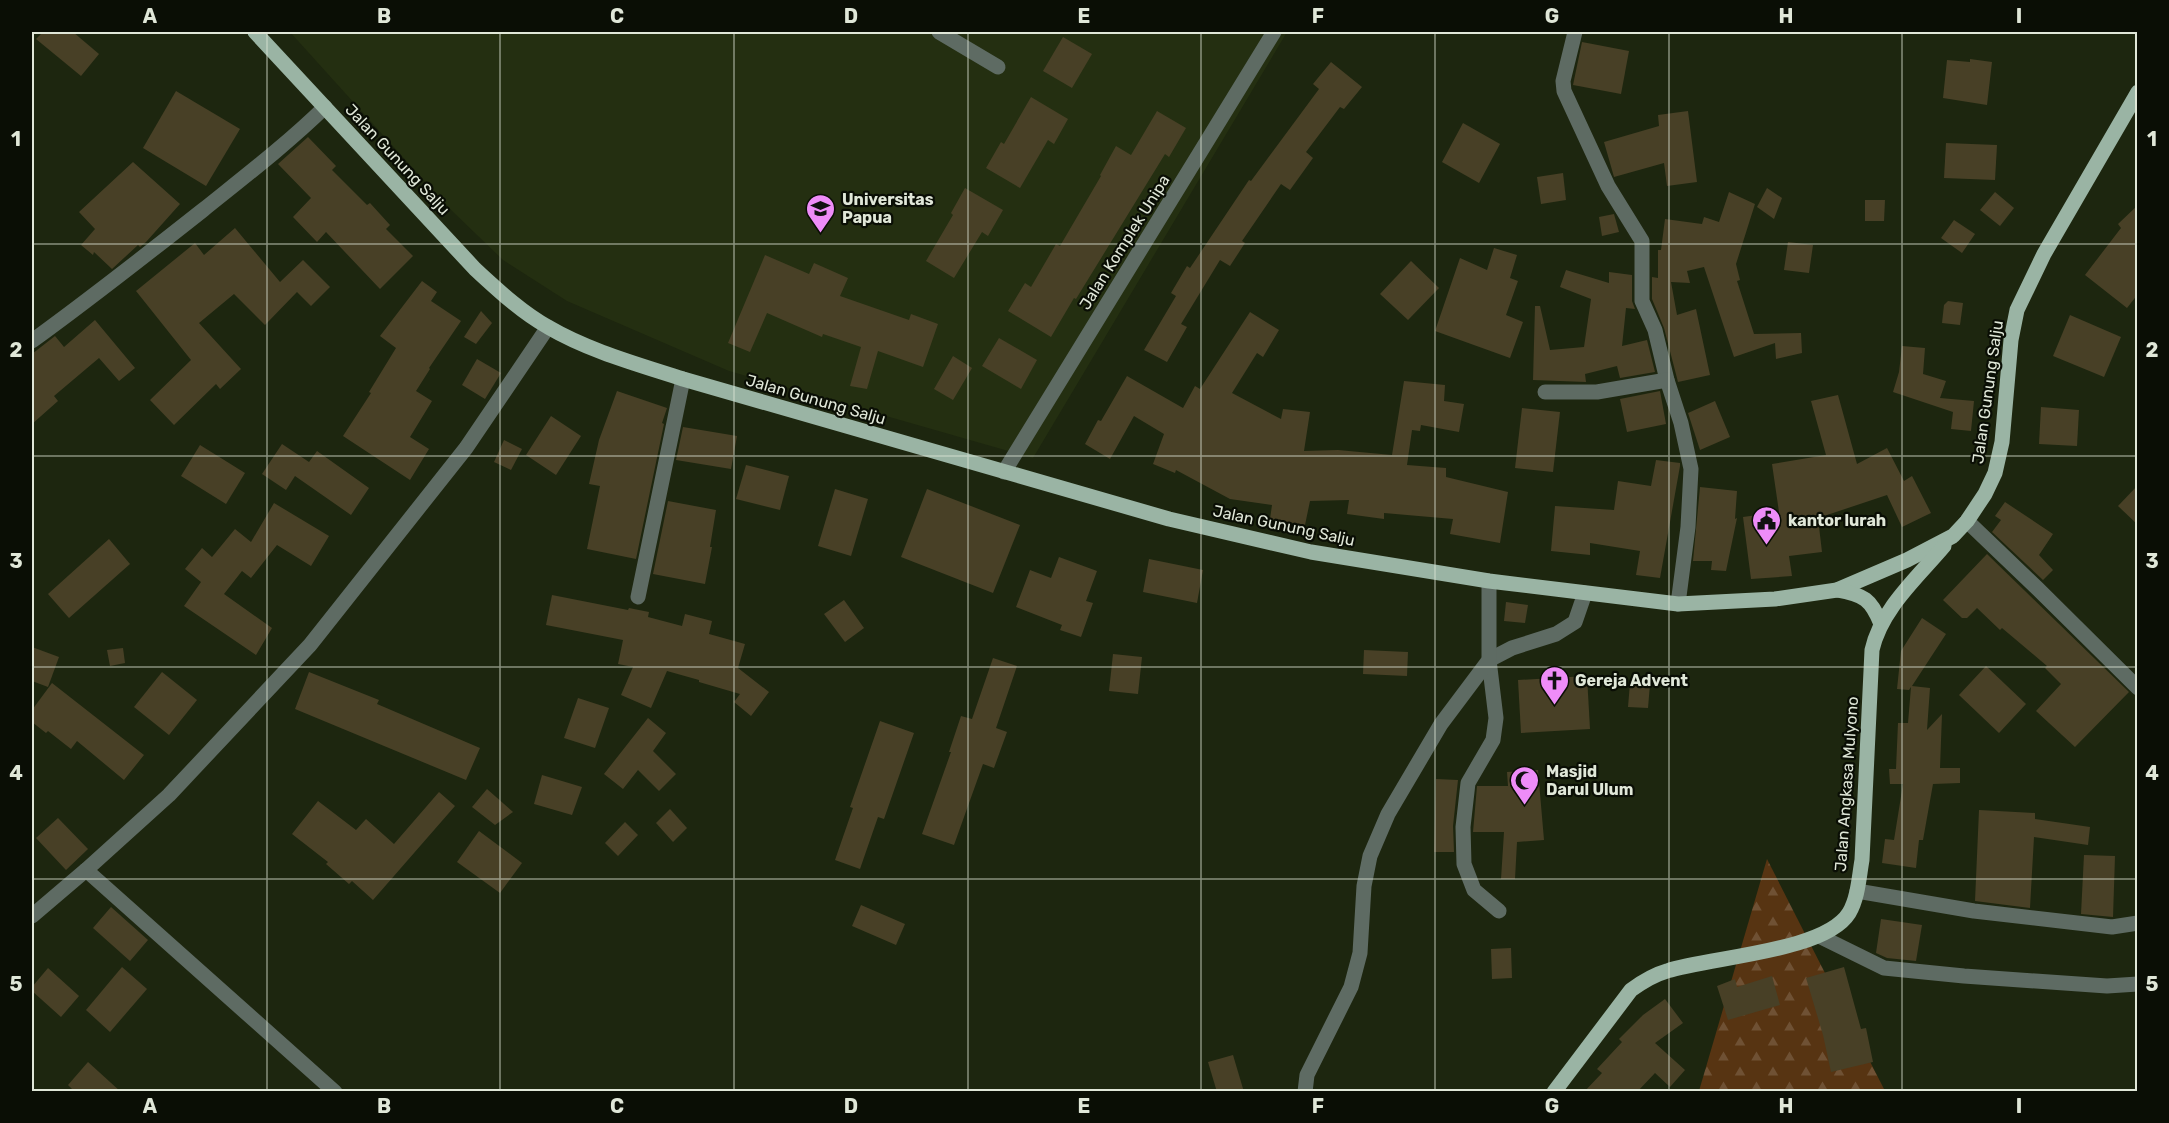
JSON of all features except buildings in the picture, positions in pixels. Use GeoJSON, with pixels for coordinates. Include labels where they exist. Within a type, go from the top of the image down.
{"type":"FeatureCollection","features":[{"type":"Feature","properties":{"kind":"main road","name":"Jalan Gunung Salju"},"geometry":{"type":"LineString","coordinates":[[255,32],[475,269],[506,297],[548,327],[611,356],[683,379],[1169,519],[1311,552],[1489,581],[1678,604],[1775,599],[1837,590],[1907,560],[1953,536],[1967,521],[1985,494],[1995,473],[2002,442],[2011,340],[2017,310],[2044,254],[2138,92]]}},
{"type":"Feature","properties":{"kind":"main road","name":"Jalan Angkasa Mulyono"},"geometry":{"type":"LineString","coordinates":[[1554,1092],[1630,990],[1646,979],[1668,970],[1757,953],[1819,936],[1849,914],[1857,891],[1862,860],[1872,650],[1881,624],[1913,582],[1953,536]]}},
{"type":"Feature","properties":{"kind":"main road"},"geometry":{"type":"LineString","coordinates":[[1837,590],[1866,599],[1876,611],[1881,624]]}},
{"type":"Feature","properties":{"kind":"street"},"geometry":{"type":"LineString","coordinates":[[939,32],[998,67]]}},
{"type":"Feature","properties":{"kind":"street","name":"Jalan Komplek Unipa"},"geometry":{"type":"LineString","coordinates":[[1004,472],[1274,32]]}},
{"type":"Feature","properties":{"kind":"street"},"geometry":{"type":"LineString","coordinates":[[1575,32],[1563,81],[1564,91],[1608,186],[1642,241],[1642,301],[1655,330],[1667,380],[1681,423],[1691,470],[1688,526],[1678,604]]}},
{"type":"Feature","properties":{"kind":"street"},"geometry":{"type":"LineString","coordinates":[[32,341],[110,284],[218,198],[302,130],[325,107]]}},
{"type":"Feature","properties":{"kind":"street"},"geometry":{"type":"LineString","coordinates":[[32,916],[169,795],[310,645],[466,447],[548,327]]}},
{"type":"Feature","properties":{"kind":"street"},"geometry":{"type":"LineString","coordinates":[[638,597],[683,379]]}},
{"type":"Feature","properties":{"kind":"street"},"geometry":{"type":"LineString","coordinates":[[1545,392],[1597,392],[1667,380]]}},
{"type":"Feature","properties":{"kind":"street"},"geometry":{"type":"LineString","coordinates":[[1967,521],[2138,688]]}},
{"type":"Feature","properties":{"kind":"street"},"geometry":{"type":"LineString","coordinates":[[1489,581],[1489,660],[1496,718],[1492,740],[1468,783],[1463,827],[1464,864],[1474,890],[1499,911]]}},
{"type":"Feature","properties":{"kind":"street"},"geometry":{"type":"LineString","coordinates":[[1305,1092],[1307,1075],[1351,987],[1360,953],[1364,886],[1370,856],[1388,814],[1441,724],[1489,660],[1512,648],[1556,633],[1575,622],[1586,593]]}},
{"type":"Feature","properties":{"kind":"street"},"geometry":{"type":"LineString","coordinates":[[86,870],[335,1092]]}},
{"type":"Feature","properties":{"kind":"street"},"geometry":{"type":"LineString","coordinates":[[1857,891],[1974,910],[2112,927],[2138,923]]}},
{"type":"Feature","properties":{"kind":"street"},"geometry":{"type":"LineString","coordinates":[[1819,936],[1884,968],[2107,986],[2138,984]]}},
{"type":"Feature","properties":{"kind":"shaded area","name":"Universitas Papua"},"geometry":{"type":"Polygon","coordinates":[[[290,32],[1287,32],[1033,458],[729,371],[567,301],[503,260],[448,207],[290,32]]]}},
{"type":"Feature","properties":{"kind":"green space"},"geometry":{"type":"Polygon","coordinates":[[[1767,859],[1885,1091],[1699,1091],[1767,859]]]}},
{"type":"Feature","properties":{"kind":"place","name":"Universitas Papua"},"geometry":{"type":"Point","coordinates":[821,234]}},
{"type":"Feature","properties":{"kind":"place","name":"kantor lurah"},"geometry":{"type":"Point","coordinates":[1767,546]}},
{"type":"Feature","properties":{"kind":"place","name":"Gereja Advent"},"geometry":{"type":"Point","coordinates":[1554,706]}},
{"type":"Feature","properties":{"kind":"place","name":"Masjid Darul Ulum"},"geometry":{"type":"Point","coordinates":[1525,806]}}]}
